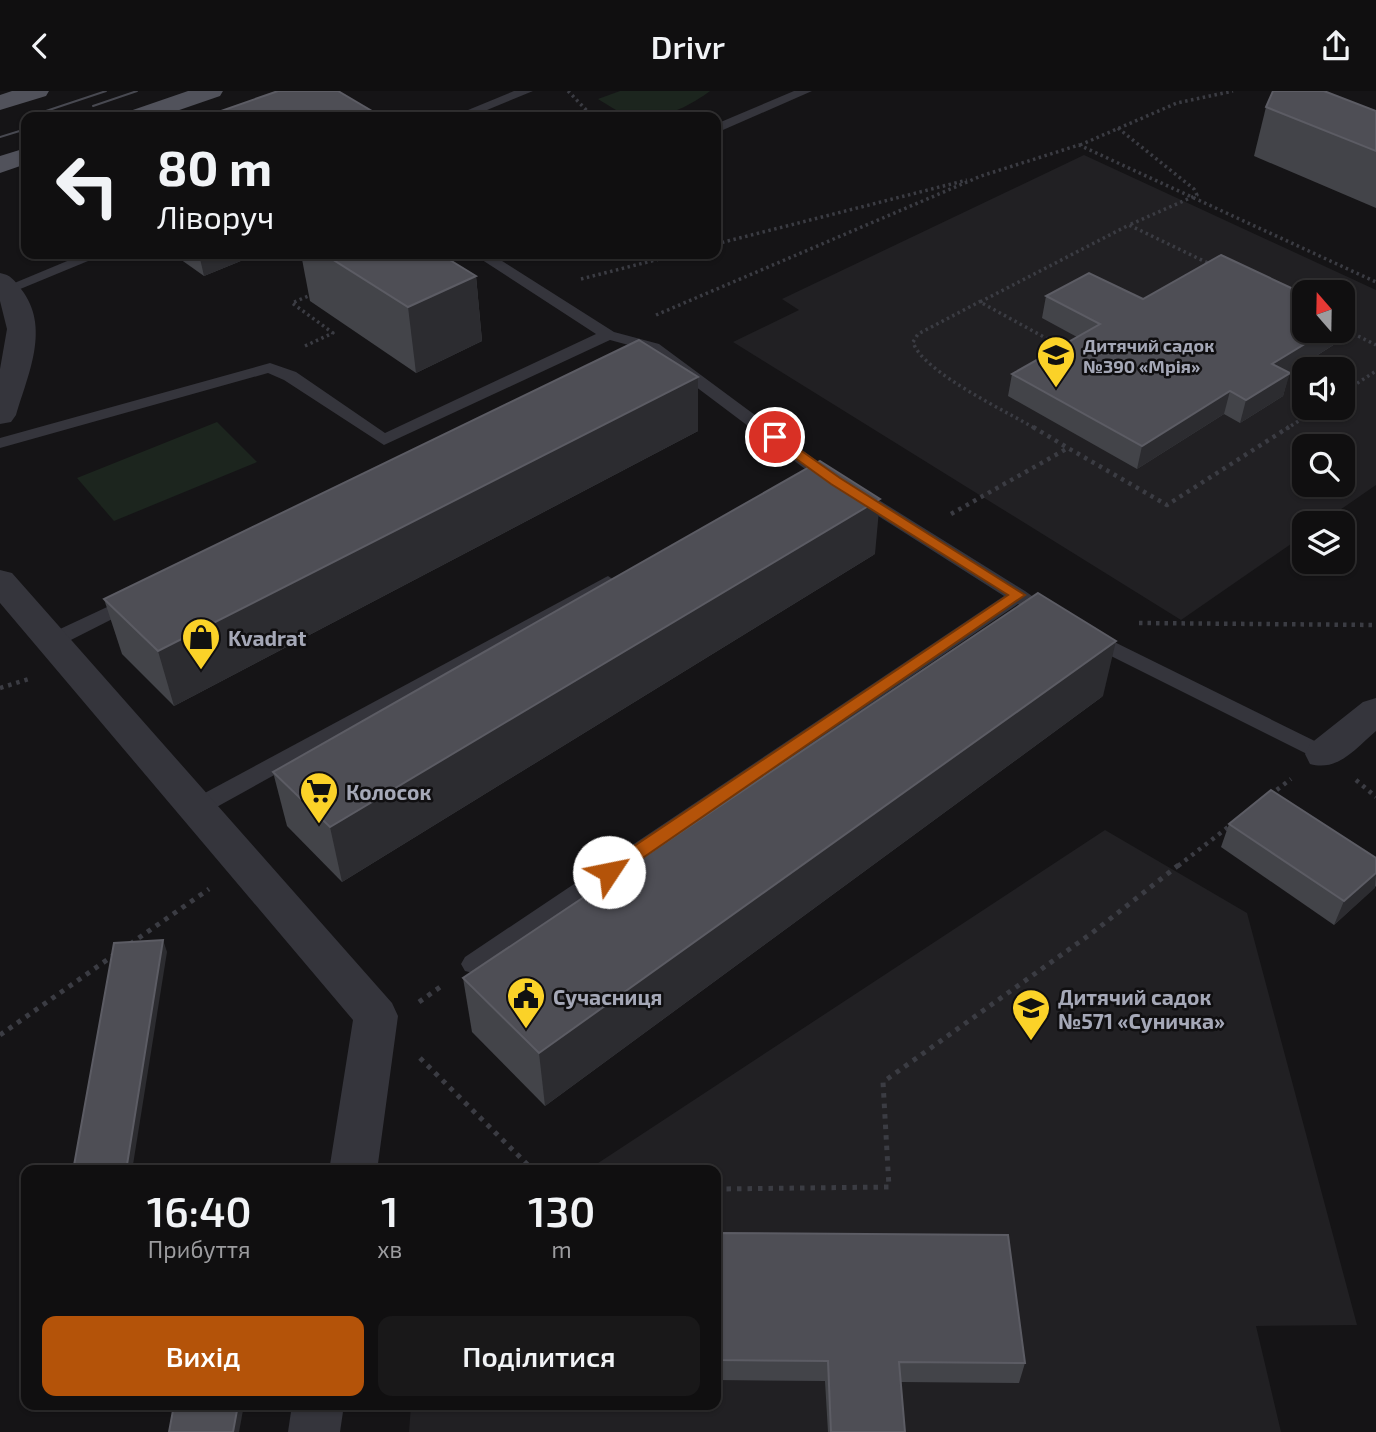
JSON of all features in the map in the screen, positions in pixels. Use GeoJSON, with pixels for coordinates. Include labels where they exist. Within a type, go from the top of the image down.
{"type":"FeatureCollection","features":[{"type":"Feature","properties":{"kind":"main road"},"geometry":{"type":"LineString","coordinates":[[0,103],[37,91]]}},
{"type":"Feature","properties":{"kind":"main road"},"geometry":{"type":"LineString","coordinates":[[150,112],[211,91]]}},
{"type":"Feature","properties":{"kind":"main road"},"geometry":{"type":"LineString","coordinates":[[0,165],[21,158]]}},
{"type":"Feature","properties":{"kind":"street"},"geometry":{"type":"LineString","coordinates":[[0,415],[23,338],[22,311],[4,285]]}},
{"type":"Feature","properties":{"kind":"street"},"geometry":{"type":"LineString","coordinates":[[0,581],[381,1021],[354,1165]]}},
{"type":"Feature","properties":{"kind":"street"},"geometry":{"type":"LineString","coordinates":[[1324,754],[1376,711]]}},
{"type":"Feature","properties":{"kind":"street"},"geometry":{"type":"LineString","coordinates":[[314,1432],[317,1410]]}},
{"type":"Feature","properties":{"kind":"lane"},"geometry":{"type":"LineString","coordinates":[[471,112],[526,91]]}},
{"type":"Feature","properties":{"kind":"lane"},"geometry":{"type":"LineString","coordinates":[[721,127],[805,91]]}},
{"type":"Feature","properties":{"kind":"lane"},"geometry":{"type":"LineString","coordinates":[[4,285],[82,259]]}},
{"type":"Feature","properties":{"kind":"lane"},"geometry":{"type":"LineString","coordinates":[[489,259],[608,335],[653,347],[816,468],[1067,626],[1324,754]]}},
{"type":"Feature","properties":{"kind":"lane"},"geometry":{"type":"LineString","coordinates":[[0,443],[247,372],[270,368],[290,376],[384,440],[608,335]]}},
{"type":"Feature","properties":{"kind":"lane"},"geometry":{"type":"LineString","coordinates":[[628,359],[653,347]]}},
{"type":"Feature","properties":{"kind":"lane"},"geometry":{"type":"LineString","coordinates":[[791,481],[816,468]]}},
{"type":"Feature","properties":{"kind":"lane"},"geometry":{"type":"LineString","coordinates":[[196,808],[621,574]]}},
{"type":"Feature","properties":{"kind":"lane"},"geometry":{"type":"LineString","coordinates":[[52,641],[152,592]]}},
{"type":"Feature","properties":{"kind":"lane"},"geometry":{"type":"LineString","coordinates":[[472,964],[1018,595]]}},
{"type":"Feature","properties":{"kind":"path"},"geometry":{"type":"LineString","coordinates":[[568,91],[588,112]]}},
{"type":"Feature","properties":{"kind":"path"},"geometry":{"type":"LineString","coordinates":[[721,243],[981,176],[1079,145],[1177,103],[1233,91]]}},
{"type":"Feature","properties":{"kind":"path"},"geometry":{"type":"LineString","coordinates":[[1118,128],[1194,189],[1197,195],[1129,225],[918,334],[913,342],[916,352],[938,370],[1167,505],[1300,420]]}},
{"type":"Feature","properties":{"kind":"path"},"geometry":{"type":"LineString","coordinates":[[1079,145],[1376,282]]}},
{"type":"Feature","properties":{"kind":"path"},"geometry":{"type":"LineString","coordinates":[[608,335],[981,176]]}},
{"type":"Feature","properties":{"kind":"path"},"geometry":{"type":"LineString","coordinates":[[1129,225],[1216,267]]}},
{"type":"Feature","properties":{"kind":"path"},"geometry":{"type":"LineString","coordinates":[[538,290],[659,259]]}},
{"type":"Feature","properties":{"kind":"path"},"geometry":{"type":"LineString","coordinates":[[247,372],[333,333],[292,303],[318,292]]}},
{"type":"Feature","properties":{"kind":"path"},"geometry":{"type":"LineString","coordinates":[[980,302],[1072,352]]}},
{"type":"Feature","properties":{"kind":"path"},"geometry":{"type":"LineString","coordinates":[[1355,334],[1376,345]]}},
{"type":"Feature","properties":{"kind":"path"},"geometry":{"type":"LineString","coordinates":[[1355,385],[1376,371]]}},
{"type":"Feature","properties":{"kind":"path"},"geometry":{"type":"LineString","coordinates":[[916,532],[984,498],[1068,448]]}},
{"type":"Feature","properties":{"kind":"path"},"geometry":{"type":"LineString","coordinates":[[1067,626],[1376,625]]}},
{"type":"Feature","properties":{"kind":"path"},"geometry":{"type":"LineString","coordinates":[[1259,803],[1324,754]]}},
{"type":"Feature","properties":{"kind":"path"},"geometry":{"type":"LineString","coordinates":[[721,1189],[889,1187],[883,1082],[1092,933],[1237,820]]}},
{"type":"Feature","properties":{"kind":"path"},"geometry":{"type":"LineString","coordinates":[[0,1035],[245,864]]}},
{"type":"Feature","properties":{"kind":"path"},"geometry":{"type":"LineString","coordinates":[[472,964],[381,1021],[528,1165]]}},
{"type":"Feature","properties":{"kind":"shaded area"},"geometry":{"type":"Polygon","coordinates":[[[620,91],[710,91],[672,112],[620,112],[598,99],[620,91]]]}},
{"type":"Feature","properties":{"kind":"shaded area","name":"Дитячий садок №390 «Мрія»"},"geometry":{"type":"Polygon","coordinates":[[[1084,155],[1354,280],[1292,280],[1292,343],[1355,343],[1355,280],[1376,290],[1376,485],[1338,511],[1292,511],[1292,543],[1181,620],[733,342],[799,310],[782,299],[1084,155]]]}},
{"type":"Feature","properties":{"kind":"shaded area"},"geometry":{"type":"Polygon","coordinates":[[[217,422],[257,462],[114,521],[77,478],[217,422]]]}},
{"type":"Feature","properties":{"kind":"shaded area","name":"Дитячий садок №571 «Суничка»"},"geometry":{"type":"Polygon","coordinates":[[[1105,830],[1247,913],[1357,1325],[1256,1326],[1281,1432],[409,1432],[411,1410],[721,1410],[721,1165],[595,1165],[1105,830]]]}},
{"type":"Feature","properties":{"kind":"building"},"geometry":{"type":"Polygon","coordinates":[[[278,91],[338,91],[374,112],[218,112],[278,91]]]}},
{"type":"Feature","properties":{"kind":"building"},"geometry":{"type":"Polygon","coordinates":[[[1273,91],[1324,91],[1376,111],[1376,151],[1266,107],[1273,91]]]}},
{"type":"Feature","properties":{"kind":"building"},"geometry":{"type":"Polygon","coordinates":[[[1221,255],[1292,288],[1292,343],[1306,343],[1272,364],[1290,373],[1246,400],[1230,391],[1142,446],[1012,374],[1100,324],[1046,296],[1089,273],[1143,299],[1221,255]]]}},
{"type":"Feature","properties":{"kind":"building"},"geometry":{"type":"Polygon","coordinates":[[[332,259],[448,259],[476,276],[408,307],[332,259]]]}},
{"type":"Feature","properties":{"kind":"building"},"geometry":{"type":"Polygon","coordinates":[[[639,340],[698,377],[158,651],[104,599],[639,340]]]}},
{"type":"Feature","properties":{"kind":"building"},"geometry":{"type":"Polygon","coordinates":[[[820,461],[880,499],[330,827],[273,772],[820,461]]]}},
{"type":"Feature","properties":{"kind":"building"},"geometry":{"type":"Polygon","coordinates":[[[1038,593],[1116,641],[539,1053],[463,978],[1038,593]]]}},
{"type":"Feature","properties":{"kind":"building"},"geometry":{"type":"Polygon","coordinates":[[[1271,790],[1376,858],[1376,873],[1344,901],[1229,824],[1271,790]]]}},
{"type":"Feature","properties":{"kind":"building"},"geometry":{"type":"Polygon","coordinates":[[[163,940],[127,1165],[74,1165],[114,943],[163,940]]]}},
{"type":"Feature","properties":{"kind":"building"},"geometry":{"type":"Polygon","coordinates":[[[721,1233],[1008,1235],[1025,1363],[899,1362],[905,1432],[831,1432],[828,1361],[721,1360],[721,1233]]]}},
{"type":"Feature","properties":{"kind":"building"},"geometry":{"type":"Polygon","coordinates":[[[173,1410],[237,1410],[233,1432],[169,1432],[173,1410]]]}},
{"type":"Feature","properties":{"kind":"tram line"},"geometry":{"type":"LineString","coordinates":[[43,112],[106,91]]}},
{"type":"Feature","properties":{"kind":"tram line"},"geometry":{"type":"LineString","coordinates":[[93,106],[137,91]]}},
{"type":"Feature","properties":{"kind":"tram line"},"geometry":{"type":"LineString","coordinates":[[0,137],[21,131]]}},
{"type":"Feature","properties":{"kind":"place","name":"Дитячий садок №390 «Мрія»"},"geometry":{"type":"Point","coordinates":[1056,389]}},
{"type":"Feature","properties":{"kind":"place","name":"Kvadrat"},"geometry":{"type":"Point","coordinates":[201,671]}},
{"type":"Feature","properties":{"kind":"place","name":"Колосок"},"geometry":{"type":"Point","coordinates":[319,825]}},
{"type":"Feature","properties":{"kind":"place","name":"Сучасниця"},"geometry":{"type":"Point","coordinates":[526,1030]}},
{"type":"Feature","properties":{"kind":"place","name":"Дитячий садок №571 «Суничка»"},"geometry":{"type":"Point","coordinates":[1031,1042]}},
{"type":"Feature","properties":{"kind":"route"},"geometry":{"type":"LineString","coordinates":[[609,872],[1018,595],[835,481],[775,437]]}}]}
